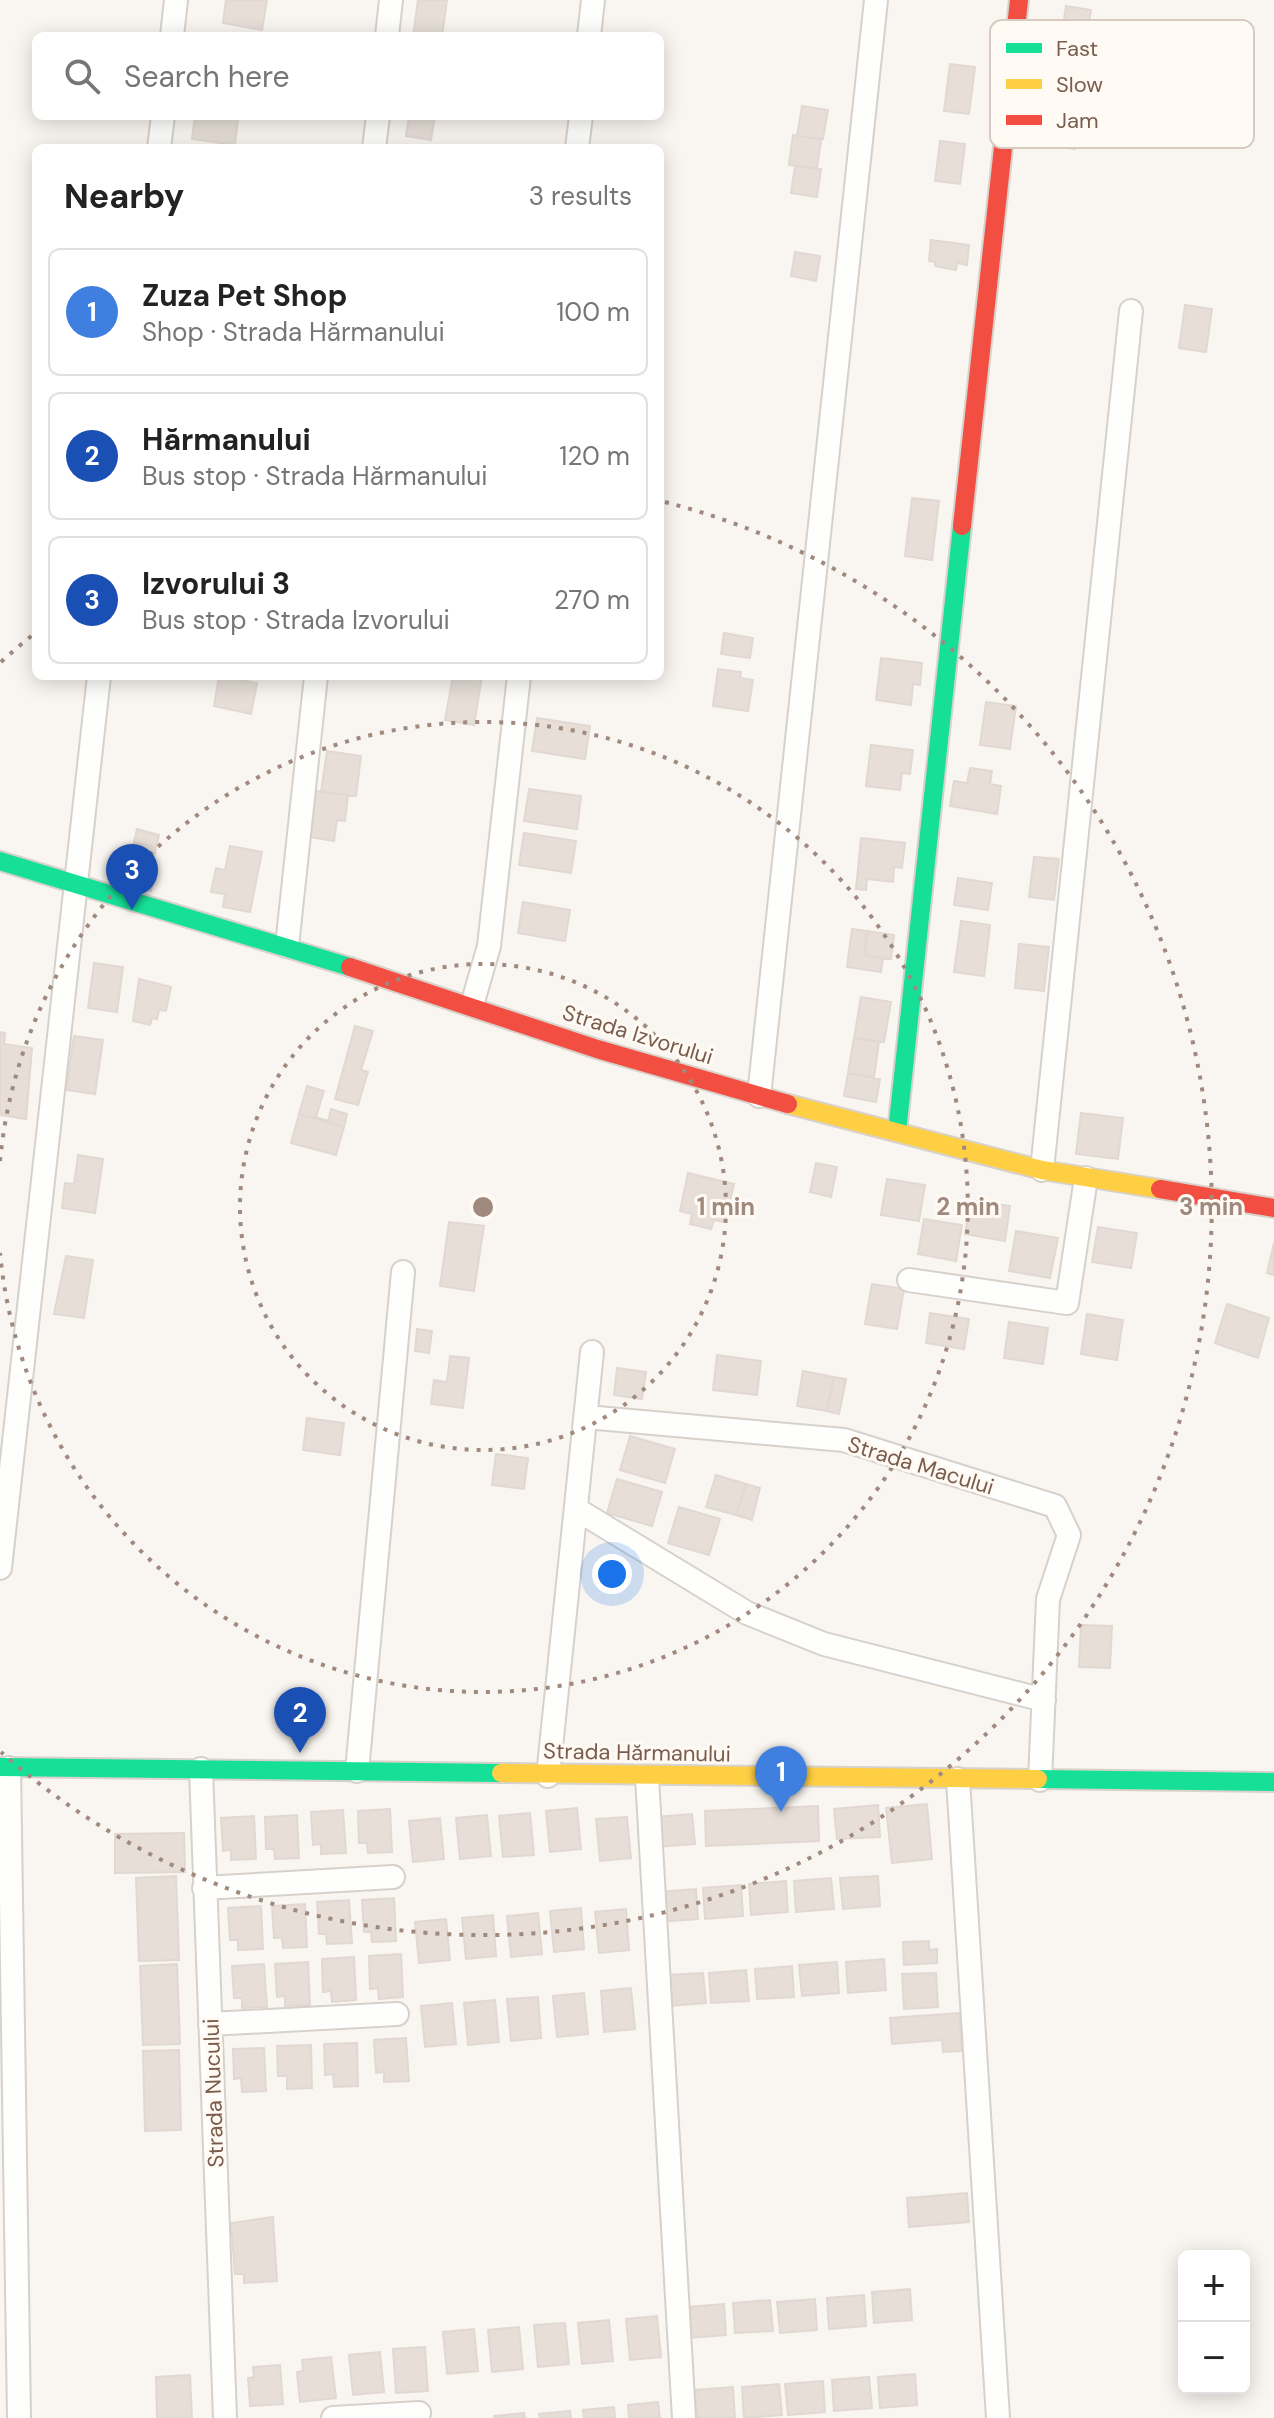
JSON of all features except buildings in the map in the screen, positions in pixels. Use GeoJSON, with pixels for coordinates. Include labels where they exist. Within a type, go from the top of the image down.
{"type":"FeatureCollection","features":[{"type":"Feature","properties":{"kind":"street"},"geometry":{"type":"LineString","coordinates":[[172,32],[176,0]]}},
{"type":"Feature","properties":{"kind":"street"},"geometry":{"type":"LineString","coordinates":[[387,32],[391,0]]}},
{"type":"Feature","properties":{"kind":"street"},"geometry":{"type":"LineString","coordinates":[[589,32],[593,0]]}},
{"type":"Feature","properties":{"kind":"street"},"geometry":{"type":"LineString","coordinates":[[759,1096],[876,0]]}},
{"type":"Feature","properties":{"kind":"street"},"geometry":{"type":"LineString","coordinates":[[1017,20],[1019,0]]}},
{"type":"Feature","properties":{"kind":"street"},"geometry":{"type":"LineString","coordinates":[[160,144],[162,120]]}},
{"type":"Feature","properties":{"kind":"street"},"geometry":{"type":"LineString","coordinates":[[374,144],[378,120]]}},
{"type":"Feature","properties":{"kind":"street"},"geometry":{"type":"LineString","coordinates":[[578,144],[580,120]]}},
{"type":"Feature","properties":{"kind":"street"},"geometry":{"type":"LineString","coordinates":[[897,1132],[1003,148]]}},
{"type":"Feature","properties":{"kind":"street"},"geometry":{"type":"LineString","coordinates":[[1042,1170],[1131,311]]}},
{"type":"Feature","properties":{"kind":"street"},"geometry":{"type":"LineString","coordinates":[[0,1568],[99,680]]}},
{"type":"Feature","properties":{"kind":"street"},"geometry":{"type":"LineString","coordinates":[[287,946],[316,680]]}},
{"type":"Feature","properties":{"kind":"street"},"geometry":{"type":"LineString","coordinates":[[472,1005],[489,946],[519,680]]}},
{"type":"Feature","properties":{"kind":"street","name":"Strada Izvorului"},"geometry":{"type":"LineString","coordinates":[[0,861],[287,946],[597,1049],[759,1096],[1042,1170],[1274,1208]]}},
{"type":"Feature","properties":{"kind":"street"},"geometry":{"type":"LineString","coordinates":[[909,1280],[1067,1303],[1086,1178]]}},
{"type":"Feature","properties":{"kind":"street"},"geometry":{"type":"LineString","coordinates":[[357,1771],[403,1272]]}},
{"type":"Feature","properties":{"kind":"street"},"geometry":{"type":"LineString","coordinates":[[548,1776],[592,1352]]}},
{"type":"Feature","properties":{"kind":"street","name":"Strada Macului"},"geometry":{"type":"LineString","coordinates":[[586,1417],[844,1440],[1055,1506],[1069,1535],[1048,1599],[1040,1780]]}},
{"type":"Feature","properties":{"kind":"street"},"geometry":{"type":"LineString","coordinates":[[576,1509],[747,1613],[824,1644],[1044,1700]]}},
{"type":"Feature","properties":{"kind":"street"},"geometry":{"type":"LineString","coordinates":[[4,1768],[19,2418]]}},
{"type":"Feature","properties":{"kind":"street","name":"Strada Hărmanului"},"geometry":{"type":"LineString","coordinates":[[4,1768],[1274,1782]]}},
{"type":"Feature","properties":{"kind":"street","name":"Strada Nucului"},"geometry":{"type":"LineString","coordinates":[[201,1769],[225,2418]]}},
{"type":"Feature","properties":{"kind":"street"},"geometry":{"type":"LineString","coordinates":[[647,1777],[684,2418]]}},
{"type":"Feature","properties":{"kind":"street"},"geometry":{"type":"LineString","coordinates":[[958,1779],[998,2418]]}},
{"type":"Feature","properties":{"kind":"street"},"geometry":{"type":"LineString","coordinates":[[204,1888],[393,1877]]}},
{"type":"Feature","properties":{"kind":"street"},"geometry":{"type":"LineString","coordinates":[[210,2024],[397,2014]]}},
{"type":"Feature","properties":{"kind":"street"},"geometry":{"type":"LineString","coordinates":[[333,2418],[419,2413]]}},
{"type":"Feature","properties":{"kind":"traffic: fast"},"geometry":{"type":"LineString","coordinates":[[897,1132],[962,526]]}},
{"type":"Feature","properties":{"kind":"traffic: fast"},"geometry":{"type":"LineString","coordinates":[[0,861],[350,967]]}},
{"type":"Feature","properties":{"kind":"traffic: fast"},"geometry":{"type":"LineString","coordinates":[[0,1767],[501,1773]]}},
{"type":"Feature","properties":{"kind":"traffic: fast"},"geometry":{"type":"LineString","coordinates":[[1038,1779],[1274,1782]]}},
{"type":"Feature","properties":{"kind":"traffic: slow"},"geometry":{"type":"LineString","coordinates":[[788,1104],[1042,1170],[1160,1189]]}},
{"type":"Feature","properties":{"kind":"traffic: slow"},"geometry":{"type":"LineString","coordinates":[[501,1773],[1038,1779]]}},
{"type":"Feature","properties":{"kind":"traffic: jam"},"geometry":{"type":"LineString","coordinates":[[1017,20],[1019,0]]}},
{"type":"Feature","properties":{"kind":"traffic: jam"},"geometry":{"type":"LineString","coordinates":[[962,526],[1003,148]]}},
{"type":"Feature","properties":{"kind":"traffic: jam"},"geometry":{"type":"LineString","coordinates":[[350,967],[597,1049],[788,1104]]}},
{"type":"Feature","properties":{"kind":"traffic: jam"},"geometry":{"type":"LineString","coordinates":[[1160,1189],[1274,1208]]}},
{"type":"Feature","properties":{"kind":"place","name":"Izvorului 3"},"geometry":{"type":"Point","coordinates":[132,910]}},
{"type":"Feature","properties":{"kind":"place","name":"Hărmanului"},"geometry":{"type":"Point","coordinates":[300,1753]}},
{"type":"Feature","properties":{"kind":"place","name":"Zuza Pet Shop"},"geometry":{"type":"Point","coordinates":[781,1812]}}]}
